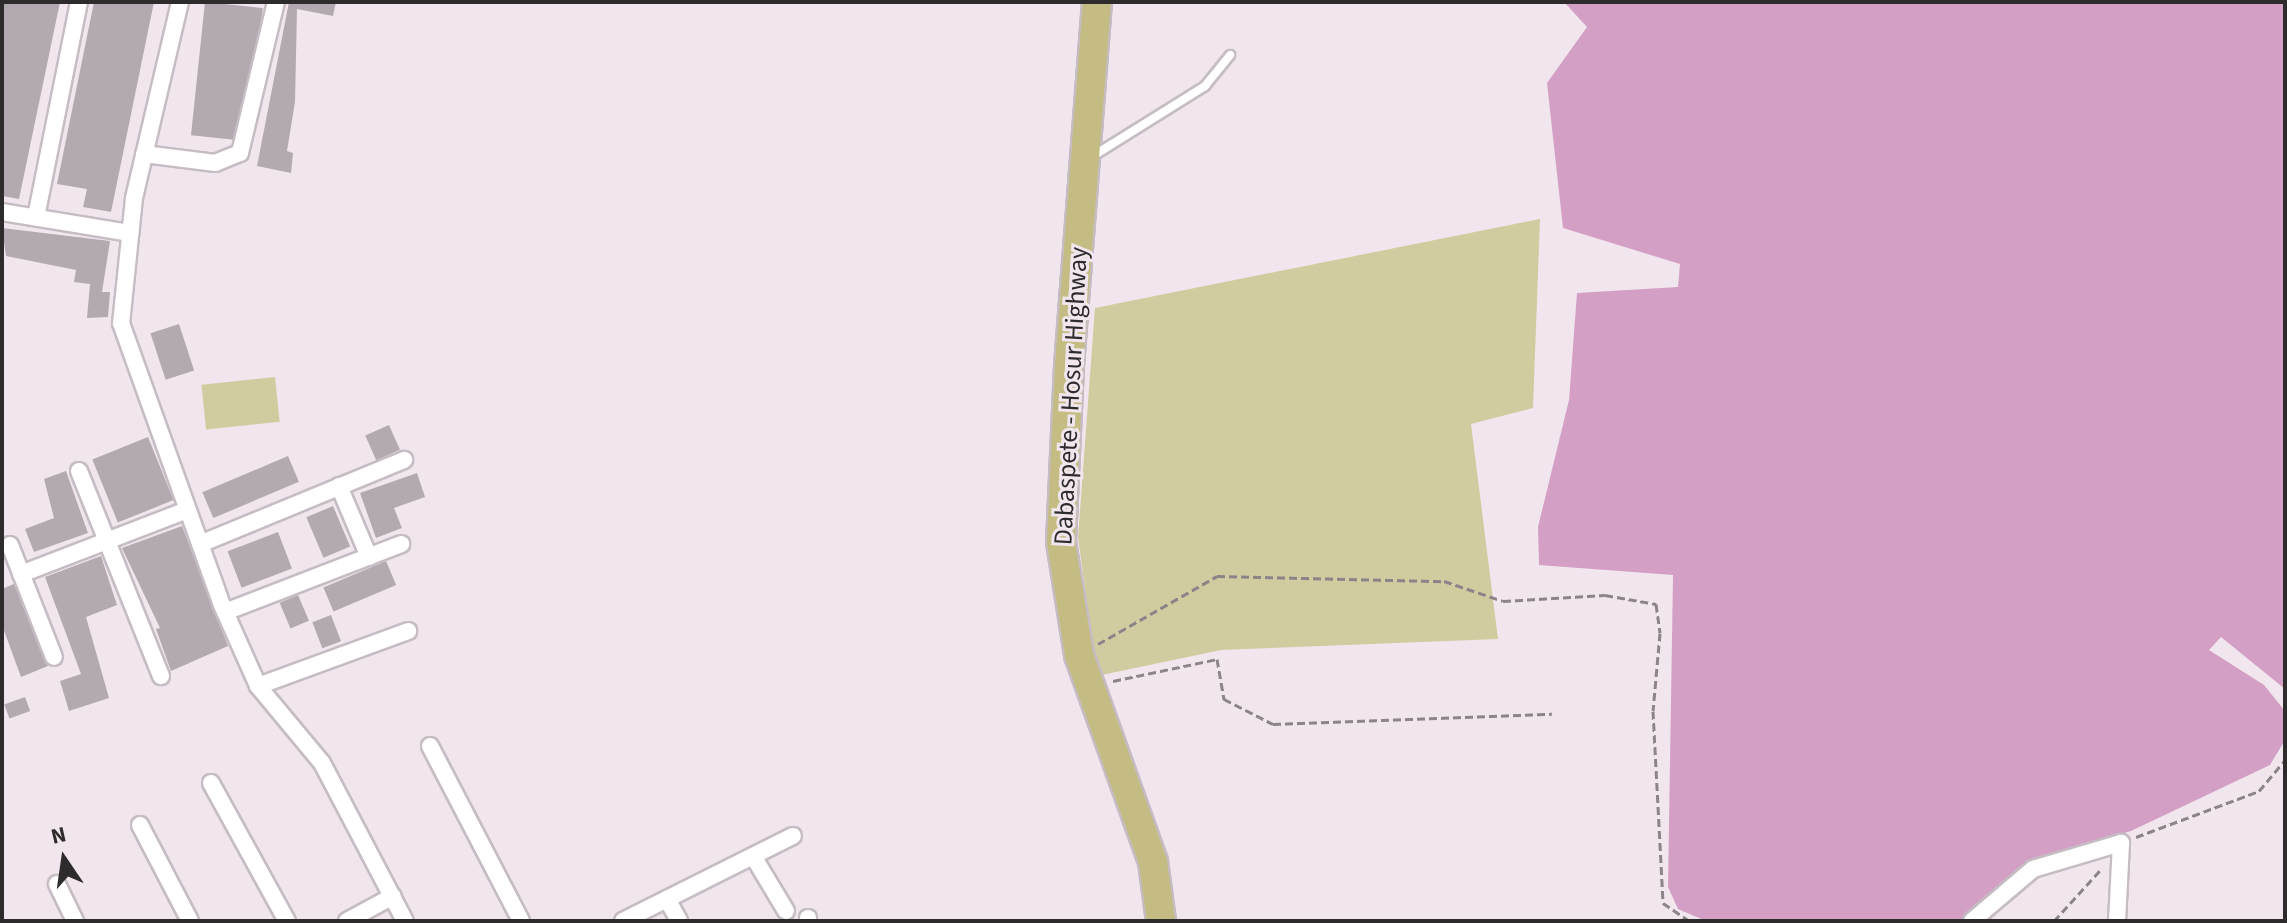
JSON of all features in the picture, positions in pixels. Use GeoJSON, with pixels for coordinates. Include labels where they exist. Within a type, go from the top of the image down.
{"type":"FeatureCollection","features":[{"type":"Feature","properties":{"kind":"highway","name":"Dabaspete - Hosur Highway"},"geometry":{"type":"LineString","coordinates":[[1097,2],[1061,542],[1079,655],[1153,862],[1161,921]]}},
{"type":"Feature","properties":{"kind":"street"},"geometry":{"type":"LineString","coordinates":[[36,217],[79,2]]}},
{"type":"Feature","properties":{"kind":"street"},"geometry":{"type":"LineString","coordinates":[[180,2],[144,154],[130,233],[121,323],[225,612],[258,686],[322,763],[405,921]]}},
{"type":"Feature","properties":{"kind":"street"},"geometry":{"type":"LineString","coordinates":[[144,154],[215,163],[240,153],[276,2]]}},
{"type":"Feature","properties":{"kind":"street"},"geometry":{"type":"LineString","coordinates":[[2,212],[130,233]]}},
{"type":"Feature","properties":{"kind":"street"},"geometry":{"type":"LineString","coordinates":[[200,544],[404,460]]}},
{"type":"Feature","properties":{"kind":"street"},"geometry":{"type":"LineString","coordinates":[[79,471],[161,676]]}},
{"type":"Feature","properties":{"kind":"street"},"geometry":{"type":"LineString","coordinates":[[339,486],[369,557]]}},
{"type":"Feature","properties":{"kind":"street"},"geometry":{"type":"LineString","coordinates":[[21,574],[187,510]]}},
{"type":"Feature","properties":{"kind":"street"},"geometry":{"type":"LineString","coordinates":[[225,612],[401,544]]}},
{"type":"Feature","properties":{"kind":"street"},"geometry":{"type":"LineString","coordinates":[[10,545],[54,657]]}},
{"type":"Feature","properties":{"kind":"street"},"geometry":{"type":"LineString","coordinates":[[258,686],[408,631]]}},
{"type":"Feature","properties":{"kind":"street"},"geometry":{"type":"LineString","coordinates":[[430,746],[521,921]]}},
{"type":"Feature","properties":{"kind":"street"},"geometry":{"type":"LineString","coordinates":[[211,783],[287,921]]}},
{"type":"Feature","properties":{"kind":"street"},"geometry":{"type":"LineString","coordinates":[[140,825],[190,921]]}},
{"type":"Feature","properties":{"kind":"street"},"geometry":{"type":"LineString","coordinates":[[623,921],[793,836]]}},
{"type":"Feature","properties":{"kind":"street"},"geometry":{"type":"LineString","coordinates":[[1972,921],[2033,869],[2121,843],[2117,921]]}},
{"type":"Feature","properties":{"kind":"street"},"geometry":{"type":"LineString","coordinates":[[753,856],[786,911]]}},
{"type":"Feature","properties":{"kind":"street"},"geometry":{"type":"LineString","coordinates":[[57,884],[75,921]]}},
{"type":"Feature","properties":{"kind":"street"},"geometry":{"type":"LineString","coordinates":[[347,921],[393,896]]}},
{"type":"Feature","properties":{"kind":"street"},"geometry":{"type":"LineString","coordinates":[[667,899],[679,921]]}},
{"type":"Feature","properties":{"kind":"lane"},"geometry":{"type":"LineString","coordinates":[[1085,160],[1205,86],[1230,55]]}},
{"type":"Feature","properties":{"kind":"path"},"geometry":{"type":"LineString","coordinates":[[1079,655],[1217,576],[1444,581],[1503,601],[1605,595],[1656,604],[1660,633],[1653,711],[1663,903],[1690,921]]}},
{"type":"Feature","properties":{"kind":"path"},"geometry":{"type":"LineString","coordinates":[[1091,690],[1217,659],[1224,699],[1273,724],[1552,714]]}},
{"type":"Feature","properties":{"kind":"path"},"geometry":{"type":"LineString","coordinates":[[2054,921],[2070,909],[2121,843],[2259,791],[2285,760]]}},
{"type":"Feature","properties":{"kind":"shaded area"},"geometry":{"type":"Polygon","coordinates":[[[1564,2],[2285,2],[2285,689],[2221,637],[2209,650],[2264,685],[2285,711],[2285,740],[2270,765],[2131,831],[2030,860],[1963,921],[1706,921],[1678,909],[1668,887],[1673,575],[1539,565],[1538,527],[1569,400],[1577,293],[1678,287],[1680,264],[1563,228],[1547,83],[1587,27],[1564,2]]]}},
{"type":"Feature","properties":{"kind":"shaded area"},"geometry":{"type":"Polygon","coordinates":[[[1540,219],[1533,408],[1471,424],[1498,639],[1221,650],[1097,676],[1078,537],[1095,308],[1540,219]]]}},
{"type":"Feature","properties":{"kind":"shaded area"},"geometry":{"type":"Polygon","coordinates":[[[275,377],[280,422],[206,429],[201,385],[275,377]]]}},
{"type":"Feature","properties":{"kind":"building"},"geometry":{"type":"Polygon","coordinates":[[[2,2],[60,2],[19,199],[2,196],[2,2]]]}},
{"type":"Feature","properties":{"kind":"building"},"geometry":{"type":"Polygon","coordinates":[[[94,2],[154,2],[111,212],[83,207],[87,189],[57,184],[94,2]]]}},
{"type":"Feature","properties":{"kind":"building"},"geometry":{"type":"Polygon","coordinates":[[[205,2],[263,8],[249,141],[191,135],[205,2]]]}},
{"type":"Feature","properties":{"kind":"building"},"geometry":{"type":"Polygon","coordinates":[[[289,2],[336,2],[333,16],[297,9],[295,102],[287,151],[293,153],[291,173],[257,166],[289,2]]]}},
{"type":"Feature","properties":{"kind":"building"},"geometry":{"type":"Polygon","coordinates":[[[2,228],[110,241],[102,292],[110,292],[108,317],[87,318],[90,284],[74,282],[76,270],[6,256],[2,228]]]}},
{"type":"Feature","properties":{"kind":"building"},"geometry":{"type":"Polygon","coordinates":[[[179,324],[194,371],[166,380],[150,333],[179,324]]]}},
{"type":"Feature","properties":{"kind":"building"},"geometry":{"type":"Polygon","coordinates":[[[389,425],[400,450],[376,460],[365,436],[389,425]]]}},
{"type":"Feature","properties":{"kind":"building"},"geometry":{"type":"Polygon","coordinates":[[[148,437],[173,500],[118,523],[92,459],[148,437]]]}},
{"type":"Feature","properties":{"kind":"building"},"geometry":{"type":"Polygon","coordinates":[[[288,456],[299,482],[213,518],[202,492],[288,456]]]}},
{"type":"Feature","properties":{"kind":"building"},"geometry":{"type":"Polygon","coordinates":[[[66,471],[88,533],[34,552],[25,529],[54,518],[44,479],[66,471]]]}},
{"type":"Feature","properties":{"kind":"building"},"geometry":{"type":"Polygon","coordinates":[[[417,473],[425,497],[394,508],[402,528],[376,538],[360,493],[417,473]]]}},
{"type":"Feature","properties":{"kind":"building"},"geometry":{"type":"Polygon","coordinates":[[[333,506],[350,547],[323,558],[306,517],[333,506]]]}},
{"type":"Feature","properties":{"kind":"building"},"geometry":{"type":"Polygon","coordinates":[[[182,526],[228,646],[171,671],[156,629],[160,628],[122,548],[182,526]]]}},
{"type":"Feature","properties":{"kind":"building"},"geometry":{"type":"Polygon","coordinates":[[[278,532],[292,568],[242,588],[228,551],[278,532]]]}},
{"type":"Feature","properties":{"kind":"building"},"geometry":{"type":"Polygon","coordinates":[[[101,556],[117,605],[86,617],[109,698],[69,711],[60,681],[81,674],[45,577],[101,556]]]}},
{"type":"Feature","properties":{"kind":"building"},"geometry":{"type":"Polygon","coordinates":[[[386,561],[396,585],[334,612],[323,588],[386,561]]]}},
{"type":"Feature","properties":{"kind":"building"},"geometry":{"type":"Polygon","coordinates":[[[14,584],[48,666],[21,677],[2,625],[2,589],[14,584]]]}},
{"type":"Feature","properties":{"kind":"building"},"geometry":{"type":"Polygon","coordinates":[[[298,595],[309,621],[291,629],[280,603],[298,595]]]}},
{"type":"Feature","properties":{"kind":"building"},"geometry":{"type":"Polygon","coordinates":[[[331,615],[341,641],[322,648],[312,622],[331,615]]]}},
{"type":"Feature","properties":{"kind":"building"},"geometry":{"type":"Polygon","coordinates":[[[25,697],[30,711],[9,719],[4,705],[25,697]]]}}]}
